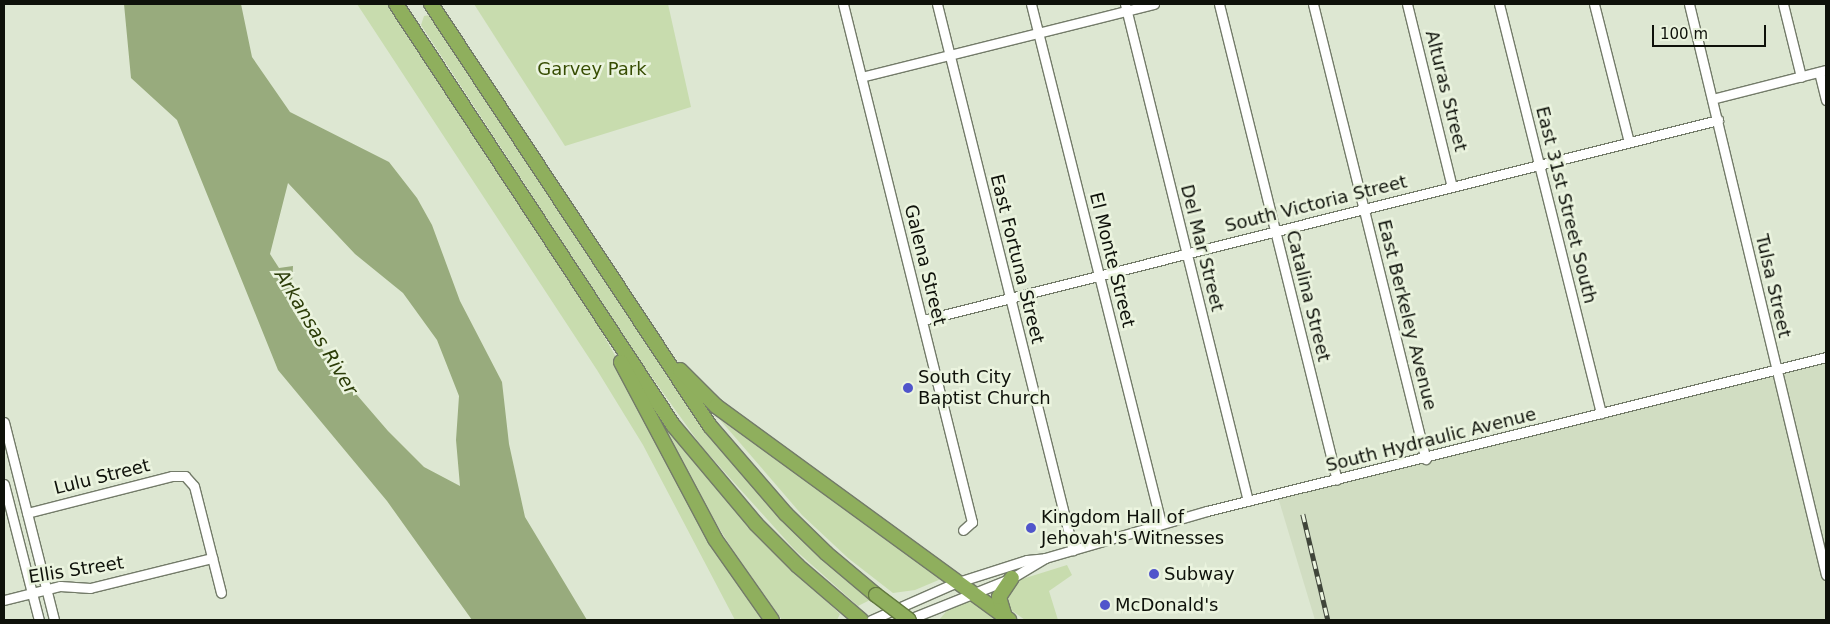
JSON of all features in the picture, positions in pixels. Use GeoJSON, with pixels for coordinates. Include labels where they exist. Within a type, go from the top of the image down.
{"type":"FeatureCollection","features":[{"type":"Feature","properties":{"kind":"highway"},"geometry":{"type":"LineString","coordinates":[[396,4],[652,393],[711,473],[798,566],[861,620]]}},
{"type":"Feature","properties":{"kind":"highway"},"geometry":{"type":"LineString","coordinates":[[431,4],[686,394],[733,455],[819,547],[908,620]]}},
{"type":"Feature","properties":{"kind":"highway"},"geometry":{"type":"LineString","coordinates":[[585,292],[686,489],[715,539],[772,620]]}},
{"type":"Feature","properties":{"kind":"highway"},"geometry":{"type":"LineString","coordinates":[[622,298],[691,384],[716,406],[970,594],[1007,619]]}},
{"type":"Feature","properties":{"kind":"highway"},"geometry":{"type":"LineString","coordinates":[[1007,619],[999,597],[1012,578]]}},
{"type":"Feature","properties":{"kind":"street","name":"Galena Street"},"geometry":{"type":"LineString","coordinates":[[843,4],[972,522],[962,530]]}},
{"type":"Feature","properties":{"kind":"street","name":"East Fortuna Street"},"geometry":{"type":"LineString","coordinates":[[937,4],[1073,550]]}},
{"type":"Feature","properties":{"kind":"street","name":"El Monte Street"},"geometry":{"type":"LineString","coordinates":[[1031,4],[1161,524]]}},
{"type":"Feature","properties":{"kind":"street"},"geometry":{"type":"LineString","coordinates":[[861,77],[1038,33],[1126,7],[1154,4]]}},
{"type":"Feature","properties":{"kind":"street","name":"Catalina Street"},"geometry":{"type":"LineString","coordinates":[[1219,4],[1337,480]]}},
{"type":"Feature","properties":{"kind":"street","name":"East Berkeley Avenue"},"geometry":{"type":"LineString","coordinates":[[1313,4],[1426,459]]}},
{"type":"Feature","properties":{"kind":"street","name":"Alturas Street"},"geometry":{"type":"LineString","coordinates":[[1407,4],[1452,187]]}},
{"type":"Feature","properties":{"kind":"street","name":"East 31st Street South"},"geometry":{"type":"LineString","coordinates":[[1499,4],[1600,414]]}},
{"type":"Feature","properties":{"kind":"street"},"geometry":{"type":"LineString","coordinates":[[1594,4],[1629,142]]}},
{"type":"Feature","properties":{"kind":"street","name":"Tulsa Street"},"geometry":{"type":"LineString","coordinates":[[1688,4],[1718,120],[1775,369],[1826,575]]}},
{"type":"Feature","properties":{"kind":"street"},"geometry":{"type":"LineString","coordinates":[[1783,4],[1801,77]]}},
{"type":"Feature","properties":{"kind":"street","name":"Del Mar Street"},"geometry":{"type":"LineString","coordinates":[[1126,7],[1248,501]]}},
{"type":"Feature","properties":{"kind":"street"},"geometry":{"type":"LineString","coordinates":[[1712,99],[1823,71],[1826,100]]}},
{"type":"Feature","properties":{"kind":"street","name":"South Victoria Street"},"geometry":{"type":"LineString","coordinates":[[922,320],[1718,120]]}},
{"type":"Feature","properties":{"kind":"street","name":"South Hydraulic Avenue"},"geometry":{"type":"LineString","coordinates":[[871,620],[955,583],[1027,560],[1045,558],[1248,501],[1426,459],[1826,357]]}},
{"type":"Feature","properties":{"kind":"street"},"geometry":{"type":"LineString","coordinates":[[4,422],[54,620]]}},
{"type":"Feature","properties":{"kind":"street"},"geometry":{"type":"LineString","coordinates":[[4,463],[14,460]]}},
{"type":"Feature","properties":{"kind":"street","name":"Lulu Street"},"geometry":{"type":"LineString","coordinates":[[27,513],[172,476],[185,476],[194,486],[212,558]]}},
{"type":"Feature","properties":{"kind":"street"},"geometry":{"type":"LineString","coordinates":[[4,484],[39,620]]}},
{"type":"Feature","properties":{"kind":"street"},"geometry":{"type":"LineString","coordinates":[[212,558],[221,593]]}},
{"type":"Feature","properties":{"kind":"street","name":"Ellis Street"},"geometry":{"type":"LineString","coordinates":[[4,600],[60,586],[90,588],[212,558]]}},
{"type":"Feature","properties":{"kind":"street","name":"South Hydraulic Avenue"},"geometry":{"type":"LineString","coordinates":[[908,620],[1012,578],[1045,558]]}},
{"type":"Feature","properties":{"kind":"shaded area"},"geometry":{"type":"Polygon","coordinates":[[[124,4],[241,4],[252,57],[290,112],[389,162],[417,198],[432,225],[460,301],[502,382],[509,444],[525,517],[587,620],[472,620],[387,501],[278,370],[177,120],[131,78],[124,4]],[[288,183],[270,254],[279,268],[293,266],[291,301],[338,373],[388,431],[424,467],[460,486],[456,440],[459,396],[437,340],[403,293],[355,254],[288,183]]]}},
{"type":"Feature","properties":{"kind":"shaded area"},"geometry":{"type":"Polygon","coordinates":[[[1826,357],[1826,620],[1315,620],[1277,494],[1826,357]]]}},
{"type":"Feature","properties":{"kind":"green space"},"geometry":{"type":"Polygon","coordinates":[[[357,4],[388,4],[591,313],[765,620],[735,620],[643,445],[597,370],[357,4]]]}},
{"type":"Feature","properties":{"kind":"green space","name":"Garvey Park"},"geometry":{"type":"Polygon","coordinates":[[[474,4],[668,4],[691,107],[565,146],[474,4]]]}},
{"type":"Feature","properties":{"kind":"green space"},"geometry":{"type":"Polygon","coordinates":[[[430,15],[678,391],[716,441],[872,599],[858,606],[794,549],[702,447],[638,358],[421,25],[424,16],[430,15]]]}},
{"type":"Feature","properties":{"kind":"green space"},"geometry":{"type":"Polygon","coordinates":[[[709,407],[941,579],[915,590],[893,593],[848,558],[802,515],[709,407]]]}},
{"type":"Feature","properties":{"kind":"green space"},"geometry":{"type":"Polygon","coordinates":[[[662,420],[757,537],[840,614],[837,620],[782,620],[732,549],[698,494],[659,421],[662,420]]]}},
{"type":"Feature","properties":{"kind":"green space"},"geometry":{"type":"Polygon","coordinates":[[[1067,565],[1072,575],[1049,591],[1058,620],[1025,620],[1007,607],[1009,588],[1019,580],[1067,565]]]}},
{"type":"Feature","properties":{"kind":"green space"},"geometry":{"type":"Polygon","coordinates":[[[969,598],[1001,620],[939,620],[950,607],[969,598]]]}},
{"type":"Feature","properties":{"kind":"railway"},"geometry":{"type":"LineString","coordinates":[[1303,514],[1328,620]]}},
{"type":"Feature","properties":{"kind":"place","name":"South City Baptist Church"},"geometry":{"type":"Point","coordinates":[908,388]}},
{"type":"Feature","properties":{"kind":"place","name":"Kingdom Hall of Jehovah's Witnesses"},"geometry":{"type":"Point","coordinates":[1031,528]}},
{"type":"Feature","properties":{"kind":"place","name":"Subway"},"geometry":{"type":"Point","coordinates":[1154,574]}},
{"type":"Feature","properties":{"kind":"place","name":"McDonald's"},"geometry":{"type":"Point","coordinates":[1105,605]}},
{"type":"Feature","properties":{"kind":"water label","name":"Arkansas River"},"geometry":{"type":"Point","coordinates":[316,332]}}]}
